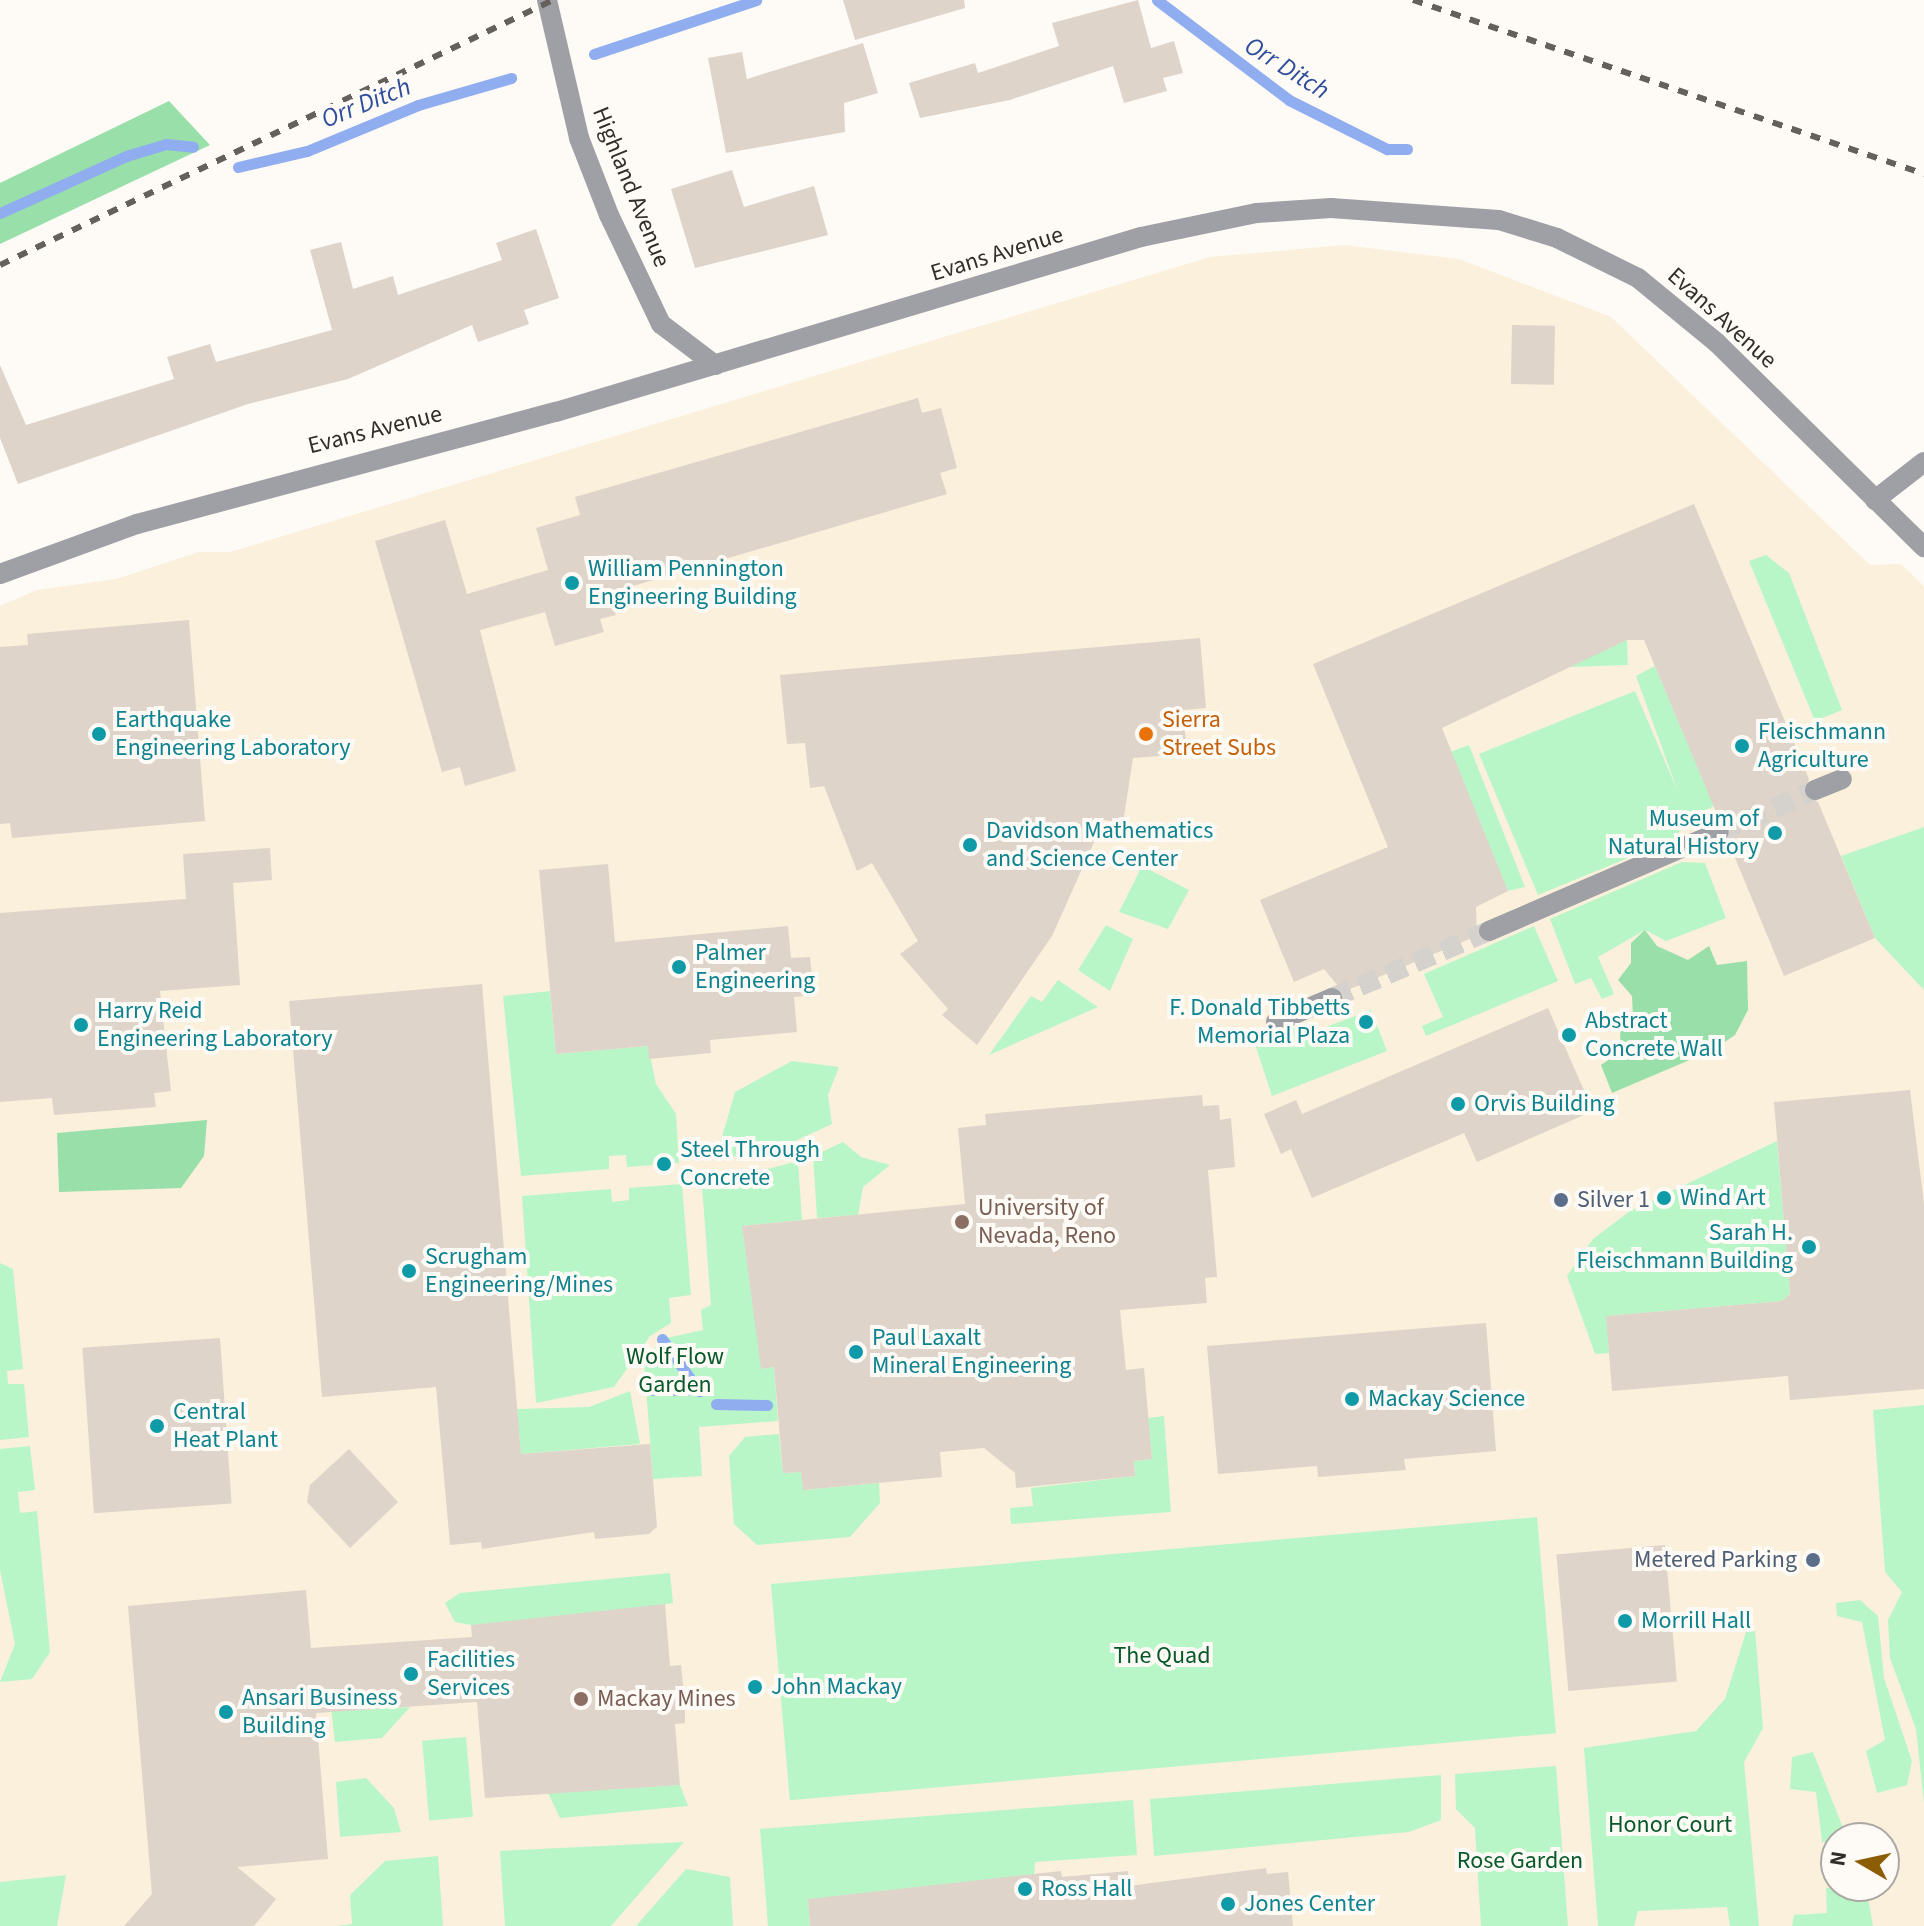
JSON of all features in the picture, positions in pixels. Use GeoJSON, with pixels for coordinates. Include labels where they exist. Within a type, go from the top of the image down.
{"type":"FeatureCollection","features":[{"type":"Feature","properties":{"kind":"street","name":"Highland Avenue"},"geometry":{"type":"LineString","coordinates":[[547,0],[579,138],[609,215],[661,324],[715,365]]}},
{"type":"Feature","properties":{"kind":"street","name":"Evans Avenue"},"geometry":{"type":"LineString","coordinates":[[0,574],[137,524],[715,365],[1193,225],[1331,208],[1470,216],[1557,238],[1638,278],[1717,343],[1924,547]]}},
{"type":"Feature","properties":{"kind":"street"},"geometry":{"type":"LineString","coordinates":[[1875,500],[1924,462]]}},
{"type":"Feature","properties":{"kind":"street"},"geometry":{"type":"LineString","coordinates":[[1815,790],[1842,779]]}},
{"type":"Feature","properties":{"kind":"street"},"geometry":{"type":"LineString","coordinates":[[1489,931],[1719,832]]}},
{"type":"Feature","properties":{"kind":"street"},"geometry":{"type":"LineString","coordinates":[[1276,1022],[1332,998]]}},
{"type":"Feature","properties":{"kind":"shaded area","name":"University of Nevada, Reno"},"geometry":{"type":"Polygon","coordinates":[[[1344,245],[1459,259],[1611,317],[1870,565],[1901,564],[1924,586],[1924,1926],[0,1926],[0,606],[37,590],[116,579],[199,552],[230,552],[1210,257],[1344,245]]]}},
{"type":"Feature","properties":{"kind":"green space"},"geometry":{"type":"Polygon","coordinates":[[[169,101],[210,145],[0,244],[0,183],[169,101]]]}},
{"type":"Feature","properties":{"kind":"green space"},"geometry":{"type":"Polygon","coordinates":[[[1766,555],[1789,573],[1842,710],[1815,721],[1749,561],[1766,555]]]}},
{"type":"Feature","properties":{"kind":"green space"},"geometry":{"type":"Polygon","coordinates":[[[1627,640],[1628,665],[1451,671],[1450,646],[1627,640]]]}},
{"type":"Feature","properties":{"kind":"green space"},"geometry":{"type":"Polygon","coordinates":[[[1655,666],[1714,806],[1689,819],[1674,839],[1538,895],[1479,754],[1635,691],[1678,792],[1636,676],[1655,666]]]}},
{"type":"Feature","properties":{"kind":"green space"},"geometry":{"type":"Polygon","coordinates":[[[1469,745],[1525,887],[1508,891],[1450,752],[1469,745]]]}},
{"type":"Feature","properties":{"kind":"green space"},"geometry":{"type":"Polygon","coordinates":[[[1924,827],[1924,990],[1875,938],[1841,856],[1924,827]]]}},
{"type":"Feature","properties":{"kind":"green space"},"geometry":{"type":"Polygon","coordinates":[[[1682,862],[1705,863],[1726,918],[1666,941],[1645,930],[1598,957],[1614,994],[1602,999],[1591,978],[1575,984],[1550,919],[1682,862]]]}},
{"type":"Feature","properties":{"kind":"green space"},"geometry":{"type":"Polygon","coordinates":[[[1142,866],[1189,890],[1168,929],[1119,912],[1142,866]]]}},
{"type":"Feature","properties":{"kind":"green space"},"geometry":{"type":"Polygon","coordinates":[[[1106,925],[1133,939],[1110,991],[1078,970],[1106,925]]]}},
{"type":"Feature","properties":{"kind":"green space"},"geometry":{"type":"Polygon","coordinates":[[[1534,926],[1558,981],[1426,1036],[1422,1026],[1443,1017],[1424,974],[1534,926]]]}},
{"type":"Feature","properties":{"kind":"green space"},"geometry":{"type":"Polygon","coordinates":[[[1645,930],[1657,946],[1688,960],[1709,946],[1717,965],[1747,961],[1748,1010],[1735,1035],[1713,1050],[1612,1093],[1601,1065],[1621,1051],[1620,1033],[1633,1017],[1632,996],[1618,980],[1631,963],[1631,943],[1645,930]]]}},
{"type":"Feature","properties":{"kind":"green space"},"geometry":{"type":"Polygon","coordinates":[[[1058,980],[1098,1007],[989,1055],[1031,996],[1042,1002],[1058,980]]]}},
{"type":"Feature","properties":{"kind":"green space"},"geometry":{"type":"Polygon","coordinates":[[[550,991],[556,1054],[648,1046],[656,1084],[676,1114],[679,1163],[627,1167],[626,1155],[609,1156],[609,1169],[521,1176],[503,996],[550,991]]]}},
{"type":"Feature","properties":{"kind":"green space"},"geometry":{"type":"Polygon","coordinates":[[[1371,1010],[1387,1051],[1272,1096],[1255,1044],[1299,1026],[1305,1035],[1371,1010]]]}},
{"type":"Feature","properties":{"kind":"green space"},"geometry":{"type":"Polygon","coordinates":[[[792,1061],[839,1067],[828,1095],[832,1124],[791,1143],[715,1161],[735,1092],[792,1061]]]}},
{"type":"Feature","properties":{"kind":"green space"},"geometry":{"type":"Polygon","coordinates":[[[207,1120],[204,1156],[181,1188],[59,1192],[57,1133],[207,1120]]]}},
{"type":"Feature","properties":{"kind":"green space"},"geometry":{"type":"Polygon","coordinates":[[[1777,1141],[1790,1294],[1782,1301],[1607,1316],[1609,1353],[1595,1354],[1567,1276],[1593,1239],[1630,1211],[1777,1141]]]}},
{"type":"Feature","properties":{"kind":"green space"},"geometry":{"type":"Polygon","coordinates":[[[843,1142],[861,1157],[890,1165],[863,1187],[858,1215],[817,1218],[813,1156],[843,1142]]]}},
{"type":"Feature","properties":{"kind":"green space"},"geometry":{"type":"Polygon","coordinates":[[[798,1161],[802,1220],[742,1226],[762,1369],[774,1367],[778,1421],[699,1427],[702,1476],[653,1479],[644,1362],[662,1339],[703,1330],[701,1310],[711,1305],[702,1186],[798,1161]]]}},
{"type":"Feature","properties":{"kind":"green space","name":"Wolf Flow Garden"},"geometry":{"type":"Polygon","coordinates":[[[682,1184],[691,1295],[669,1298],[671,1323],[650,1336],[614,1387],[536,1403],[522,1196],[611,1189],[612,1202],[629,1200],[629,1188],[682,1184]]]}},
{"type":"Feature","properties":{"kind":"green space"},"geometry":{"type":"Polygon","coordinates":[[[0,1263],[13,1269],[23,1369],[7,1371],[8,1384],[24,1384],[29,1437],[0,1440],[0,1263]]]}},
{"type":"Feature","properties":{"kind":"green space","name":"Wolf Flow Garden"},"geometry":{"type":"Polygon","coordinates":[[[630,1391],[640,1444],[521,1454],[517,1409],[589,1407],[630,1391]]]}},
{"type":"Feature","properties":{"kind":"green space"},"geometry":{"type":"Polygon","coordinates":[[[1924,1405],[1924,1803],[1916,1729],[1890,1658],[1888,1620],[1902,1592],[1885,1572],[1873,1410],[1924,1405]]]}},
{"type":"Feature","properties":{"kind":"green space"},"geometry":{"type":"Polygon","coordinates":[[[1164,1416],[1171,1512],[1011,1524],[1010,1508],[1033,1506],[1031,1488],[1135,1476],[1134,1461],[1152,1459],[1148,1418],[1164,1416]]]}},
{"type":"Feature","properties":{"kind":"green space"},"geometry":{"type":"Polygon","coordinates":[[[779,1434],[783,1473],[801,1472],[803,1490],[879,1483],[880,1503],[850,1537],[757,1545],[734,1524],[729,1456],[745,1437],[779,1434]]]}},
{"type":"Feature","properties":{"kind":"green space"},"geometry":{"type":"Polygon","coordinates":[[[30,1446],[35,1490],[18,1492],[20,1513],[37,1511],[50,1652],[32,1679],[0,1682],[15,1644],[0,1570],[0,1449],[30,1446]]]}},
{"type":"Feature","properties":{"kind":"green space","name":"The Quad"},"geometry":{"type":"Polygon","coordinates":[[[1537,1517],[1556,1733],[790,1800],[771,1584],[1537,1517]]]}},
{"type":"Feature","properties":{"kind":"green space"},"geometry":{"type":"Polygon","coordinates":[[[670,1573],[673,1603],[597,1615],[471,1625],[455,1622],[445,1603],[460,1593],[670,1573]]]}},
{"type":"Feature","properties":{"kind":"green space"},"geometry":{"type":"Polygon","coordinates":[[[1860,1600],[1878,1616],[1884,1678],[1912,1761],[1907,1785],[1877,1793],[1866,1751],[1885,1740],[1862,1622],[1837,1616],[1836,1603],[1860,1600]]]}},
{"type":"Feature","properties":{"kind":"green space","name":"Honor Court"},"geometry":{"type":"Polygon","coordinates":[[[1747,1629],[1755,1629],[1763,1728],[1744,1762],[1759,1926],[1730,1926],[1727,1907],[1638,1911],[1634,1926],[1598,1926],[1584,1748],[1696,1731],[1725,1699],[1747,1629]]]}},
{"type":"Feature","properties":{"kind":"green space"},"geometry":{"type":"Polygon","coordinates":[[[356,1645],[360,1710],[410,1707],[382,1738],[335,1742],[330,1700],[356,1645]]]}},
{"type":"Feature","properties":{"kind":"green space"},"geometry":{"type":"Polygon","coordinates":[[[466,1737],[473,1817],[429,1821],[422,1741],[466,1737]]]}},
{"type":"Feature","properties":{"kind":"green space"},"geometry":{"type":"Polygon","coordinates":[[[1813,1752],[1841,1822],[1820,1822],[1820,1825],[1816,1792],[1790,1789],[1792,1757],[1813,1752]]]}},
{"type":"Feature","properties":{"kind":"green space","name":"Rose Garden"},"geometry":{"type":"Polygon","coordinates":[[[1556,1766],[1568,1926],[1481,1926],[1475,1828],[1456,1809],[1455,1774],[1556,1766]]]}},
{"type":"Feature","properties":{"kind":"green space"},"geometry":{"type":"Polygon","coordinates":[[[1441,1775],[1441,1820],[1409,1832],[1154,1856],[1150,1799],[1441,1775]]]}},
{"type":"Feature","properties":{"kind":"green space"},"geometry":{"type":"Polygon","coordinates":[[[366,1778],[394,1808],[401,1832],[340,1837],[336,1782],[366,1778]]]}},
{"type":"Feature","properties":{"kind":"green space"},"geometry":{"type":"Polygon","coordinates":[[[680,1785],[688,1806],[560,1818],[548,1793],[680,1785]]]}},
{"type":"Feature","properties":{"kind":"green space"},"geometry":{"type":"Polygon","coordinates":[[[1133,1800],[1137,1855],[1035,1862],[1034,1879],[808,1899],[810,1926],[768,1926],[760,1829],[1133,1800]]]}},
{"type":"Feature","properties":{"kind":"green space"},"geometry":{"type":"Polygon","coordinates":[[[684,1842],[611,1926],[505,1926],[500,1851],[684,1842]]]}},
{"type":"Feature","properties":{"kind":"green space"},"geometry":{"type":"Polygon","coordinates":[[[438,1856],[443,1926],[337,1926],[352,1924],[350,1895],[385,1861],[438,1856]]]}},
{"type":"Feature","properties":{"kind":"green space"},"geometry":{"type":"Polygon","coordinates":[[[686,1869],[730,1877],[733,1926],[636,1926],[686,1869]]]}},
{"type":"Feature","properties":{"kind":"green space"},"geometry":{"type":"Polygon","coordinates":[[[66,1875],[57,1926],[0,1926],[0,1882],[66,1875]]]}},
{"type":"Feature","properties":{"kind":"green space"},"geometry":{"type":"Polygon","coordinates":[[[1827,1902],[1869,1902],[1873,1926],[1792,1926],[1794,1915],[1827,1913],[1827,1902]]]}},
{"type":"Feature","properties":{"kind":"building"},"geometry":{"type":"Polygon","coordinates":[[[843,0],[964,0],[965,8],[855,40],[843,0]]]}},
{"type":"Feature","properties":{"kind":"building"},"geometry":{"type":"Polygon","coordinates":[[[1138,0],[1151,48],[1174,41],[1183,73],[1163,78],[1167,91],[1124,103],[1113,66],[1010,100],[920,118],[909,83],[975,63],[978,73],[1059,46],[1052,23],[1138,0]]]}},
{"type":"Feature","properties":{"kind":"building"},"geometry":{"type":"Polygon","coordinates":[[[863,43],[878,93],[844,103],[845,132],[726,153],[708,58],[742,52],[747,79],[863,43]]]}},
{"type":"Feature","properties":{"kind":"building"},"geometry":{"type":"Polygon","coordinates":[[[732,170],[744,207],[814,186],[828,235],[695,268],[671,189],[732,170]]]}},
{"type":"Feature","properties":{"kind":"building"},"geometry":{"type":"Polygon","coordinates":[[[536,229],[559,298],[524,310],[529,324],[478,342],[472,325],[348,379],[248,404],[18,484],[0,438],[0,365],[26,425],[174,379],[167,357],[210,344],[216,362],[332,330],[310,250],[341,242],[353,289],[393,276],[398,295],[502,260],[496,243],[536,229]]]}},
{"type":"Feature","properties":{"kind":"building"},"geometry":{"type":"Polygon","coordinates":[[[1512,325],[1555,326],[1554,385],[1511,384],[1512,325]]]}},
{"type":"Feature","properties":{"kind":"building","name":"William Pennington Engineering Building"},"geometry":{"type":"Polygon","coordinates":[[[918,398],[922,413],[941,408],[957,468],[940,473],[947,494],[609,593],[616,615],[600,619],[604,632],[555,646],[545,612],[480,630],[516,771],[465,786],[460,767],[442,772],[375,541],[445,520],[467,594],[548,570],[536,528],[580,515],[575,497],[918,398]]]}},
{"type":"Feature","properties":{"kind":"building","name":"Fleischmann Agriculture"},"geometry":{"type":"Polygon","coordinates":[[[1694,504],[1809,779],[1803,796],[1818,802],[1875,938],[1784,976],[1728,841],[1731,828],[1719,819],[1644,640],[1627,640],[1442,728],[1508,891],[1476,907],[1477,936],[1343,992],[1324,969],[1294,982],[1260,900],[1388,847],[1313,664],[1694,504]]]}},
{"type":"Feature","properties":{"kind":"building","name":"Earthquake Engineering Laboratory"},"geometry":{"type":"Polygon","coordinates":[[[189,620],[205,821],[12,838],[10,823],[0,824],[0,647],[28,645],[27,634],[189,620]]]}},
{"type":"Feature","properties":{"kind":"building","name":"Davidson Mathematics and Science Center"},"geometry":{"type":"Polygon","coordinates":[[[1200,638],[1206,708],[1183,710],[1187,754],[1133,758],[1123,823],[1104,820],[1052,936],[977,1045],[942,1015],[948,1009],[900,954],[918,941],[872,863],[857,871],[824,786],[810,788],[805,743],[787,744],[780,675],[1200,638]]]}},
{"type":"Feature","properties":{"kind":"building","name":"Harry Reid Engineering Laboratory"},"geometry":{"type":"Polygon","coordinates":[[[270,848],[272,880],[233,883],[240,985],[160,991],[171,1091],[154,1093],[156,1107],[54,1115],[52,1098],[0,1102],[0,913],[186,899],[183,854],[270,848]]]}},
{"type":"Feature","properties":{"kind":"building","name":"Palmer Engineering"},"geometry":{"type":"Polygon","coordinates":[[[608,864],[615,942],[788,926],[791,958],[810,957],[814,995],[794,997],[797,1032],[710,1040],[711,1053],[649,1059],[648,1046],[556,1054],[539,870],[608,864]]]}},
{"type":"Feature","properties":{"kind":"building","name":"Scrugham Engineering/Mines"},"geometry":{"type":"Polygon","coordinates":[[[482,984],[521,1454],[650,1444],[657,1527],[649,1534],[595,1539],[594,1532],[482,1549],[481,1542],[450,1545],[436,1387],[322,1397],[289,1001],[482,984]]]}},
{"type":"Feature","properties":{"kind":"building","name":"Orvis Building"},"geometry":{"type":"Polygon","coordinates":[[[1548,1008],[1593,1111],[1477,1162],[1464,1133],[1312,1198],[1291,1149],[1281,1154],[1264,1114],[1296,1100],[1302,1114],[1548,1008]]]}},
{"type":"Feature","properties":{"kind":"building","name":"Sarah H. Fleischmann Building"},"geometry":{"type":"Polygon","coordinates":[[[1910,1090],[1924,1204],[1924,1389],[1790,1400],[1788,1376],[1612,1391],[1606,1316],[1782,1301],[1790,1294],[1774,1102],[1910,1090]]]}},
{"type":"Feature","properties":{"kind":"building"},"geometry":{"type":"Polygon","coordinates":[[[1202,1095],[1203,1106],[1219,1105],[1220,1120],[1231,1118],[1235,1167],[1208,1170],[1217,1277],[1205,1278],[1207,1303],[1120,1310],[1126,1370],[1144,1368],[1152,1459],[1134,1461],[1135,1476],[1016,1488],[1015,1473],[984,1448],[940,1452],[942,1477],[803,1490],[801,1472],[783,1473],[774,1367],[761,1369],[742,1226],[965,1204],[958,1128],[986,1125],[985,1114],[1202,1095]]]}},
{"type":"Feature","properties":{"kind":"building","name":"Mackay Science"},"geometry":{"type":"Polygon","coordinates":[[[1486,1323],[1496,1451],[1404,1459],[1406,1470],[1318,1477],[1317,1466],[1218,1474],[1207,1346],[1486,1323]]]}},
{"type":"Feature","properties":{"kind":"building","name":"Central Heat Plant"},"geometry":{"type":"Polygon","coordinates":[[[220,1338],[232,1504],[94,1513],[82,1348],[220,1338]]]}},
{"type":"Feature","properties":{"kind":"building"},"geometry":{"type":"Polygon","coordinates":[[[349,1449],[398,1502],[350,1548],[307,1502],[310,1485],[349,1449]]]}},
{"type":"Feature","properties":{"kind":"building","name":"Morrill Hall"},"geometry":{"type":"Polygon","coordinates":[[[1665,1545],[1677,1681],[1568,1691],[1556,1554],[1665,1545]]]}},
{"type":"Feature","properties":{"kind":"building"},"geometry":{"type":"Polygon","coordinates":[[[306,1590],[311,1648],[472,1637],[471,1625],[665,1604],[670,1666],[681,1665],[685,1703],[685,1723],[675,1724],[680,1785],[485,1798],[477,1702],[316,1713],[328,1859],[237,1867],[276,1899],[254,1926],[124,1926],[152,1894],[128,1606],[306,1590]]]}},
{"type":"Feature","properties":{"kind":"building","name":"Ross Hall"},"geometry":{"type":"Polygon","coordinates":[[[1266,1868],[1267,1874],[1288,1872],[1293,1926],[810,1926],[808,1899],[1061,1871],[1062,1877],[1128,1871],[1129,1886],[1266,1868]]]}},
{"type":"Feature","properties":{"kind":"waterway","name":"Orr Ditch"},"geometry":{"type":"LineString","coordinates":[[594,54],[756,0]]}},
{"type":"Feature","properties":{"kind":"waterway","name":"Orr Ditch"},"geometry":{"type":"LineString","coordinates":[[1157,0],[1289,100],[1387,149],[1407,149]]}},
{"type":"Feature","properties":{"kind":"waterway","name":"Orr Ditch"},"geometry":{"type":"LineString","coordinates":[[238,167],[307,151],[418,105],[511,78]]}},
{"type":"Feature","properties":{"kind":"waterway","name":"Orr Ditch"},"geometry":{"type":"LineString","coordinates":[[0,213],[126,156],[166,144],[193,147]]}},
{"type":"Feature","properties":{"kind":"waterway"},"geometry":{"type":"LineString","coordinates":[[662,1339],[699,1391]]}},
{"type":"Feature","properties":{"kind":"waterway"},"geometry":{"type":"LineString","coordinates":[[653,1390],[696,1390]]}},
{"type":"Feature","properties":{"kind":"waterway"},"geometry":{"type":"LineString","coordinates":[[716,1404],[767,1405]]}},
{"type":"Feature","properties":{"kind":"tunnel"},"geometry":{"type":"LineString","coordinates":[[1719,832],[1815,790]]}},
{"type":"Feature","properties":{"kind":"tunnel"},"geometry":{"type":"LineString","coordinates":[[1332,998],[1489,931]]}},
{"type":"Feature","properties":{"kind":"railway"},"geometry":{"type":"LineString","coordinates":[[0,265],[553,0]]}},
{"type":"Feature","properties":{"kind":"railway"},"geometry":{"type":"LineString","coordinates":[[1413,0],[1924,174]]}},
{"type":"Feature","properties":{"kind":"place","name":"William Pennington Engineering Building"},"geometry":{"type":"Point","coordinates":[572,583]}},
{"type":"Feature","properties":{"kind":"place","name":"Earthquake Engineering Laboratory"},"geometry":{"type":"Point","coordinates":[99,734]}},
{"type":"Feature","properties":{"kind":"place","name":"Sierra Street Subs"},"geometry":{"type":"Point","coordinates":[1146,734]}},
{"type":"Feature","properties":{"kind":"place","name":"Fleischmann Agriculture"},"geometry":{"type":"Point","coordinates":[1742,746]}},
{"type":"Feature","properties":{"kind":"place","name":"Museum of Natural History"},"geometry":{"type":"Point","coordinates":[1775,833]}},
{"type":"Feature","properties":{"kind":"place","name":"Davidson Mathematics and Science Center"},"geometry":{"type":"Point","coordinates":[970,845]}},
{"type":"Feature","properties":{"kind":"place","name":"Palmer Engineering"},"geometry":{"type":"Point","coordinates":[679,967]}},
{"type":"Feature","properties":{"kind":"place","name":"F. Donald Tibbetts Memorial Plaza"},"geometry":{"type":"Point","coordinates":[1366,1022]}},
{"type":"Feature","properties":{"kind":"place","name":"Harry Reid Engineering Laboratory"},"geometry":{"type":"Point","coordinates":[81,1025]}},
{"type":"Feature","properties":{"kind":"place","name":"Abstract Concrete Wall"},"geometry":{"type":"Point","coordinates":[1569,1035]}},
{"type":"Feature","properties":{"kind":"place","name":"Orvis Building"},"geometry":{"type":"Point","coordinates":[1458,1104]}},
{"type":"Feature","properties":{"kind":"place","name":"Steel Through Concrete"},"geometry":{"type":"Point","coordinates":[664,1164]}},
{"type":"Feature","properties":{"kind":"place","name":"Wind Art"},"geometry":{"type":"Point","coordinates":[1664,1198]}},
{"type":"Feature","properties":{"kind":"place","name":"Silver 1"},"geometry":{"type":"Point","coordinates":[1561,1200]}},
{"type":"Feature","properties":{"kind":"place","name":"University of Nevada, Reno"},"geometry":{"type":"Point","coordinates":[962,1222]}},
{"type":"Feature","properties":{"kind":"place","name":"Sarah H. Fleischmann Building"},"geometry":{"type":"Point","coordinates":[1809,1247]}},
{"type":"Feature","properties":{"kind":"place","name":"Scrugham Engineering/Mines"},"geometry":{"type":"Point","coordinates":[409,1271]}},
{"type":"Feature","properties":{"kind":"place","name":"Paul Laxalt Mineral Engineering"},"geometry":{"type":"Point","coordinates":[856,1352]}},
{"type":"Feature","properties":{"kind":"place","name":"Mackay Science"},"geometry":{"type":"Point","coordinates":[1352,1399]}},
{"type":"Feature","properties":{"kind":"place","name":"Central Heat Plant"},"geometry":{"type":"Point","coordinates":[157,1426]}},
{"type":"Feature","properties":{"kind":"place","name":"Metered Parking"},"geometry":{"type":"Point","coordinates":[1813,1560]}},
{"type":"Feature","properties":{"kind":"place","name":"Morrill Hall"},"geometry":{"type":"Point","coordinates":[1625,1621]}},
{"type":"Feature","properties":{"kind":"place","name":"Facilities Services"},"geometry":{"type":"Point","coordinates":[411,1674]}},
{"type":"Feature","properties":{"kind":"place","name":"John Mackay"},"geometry":{"type":"Point","coordinates":[755,1687]}},
{"type":"Feature","properties":{"kind":"place","name":"Mackay Mines"},"geometry":{"type":"Point","coordinates":[581,1699]}},
{"type":"Feature","properties":{"kind":"place","name":"Ansari Business Building"},"geometry":{"type":"Point","coordinates":[226,1712]}},
{"type":"Feature","properties":{"kind":"place","name":"Ross Hall"},"geometry":{"type":"Point","coordinates":[1025,1889]}},
{"type":"Feature","properties":{"kind":"place","name":"Jones Center"},"geometry":{"type":"Point","coordinates":[1228,1904]}}]}
